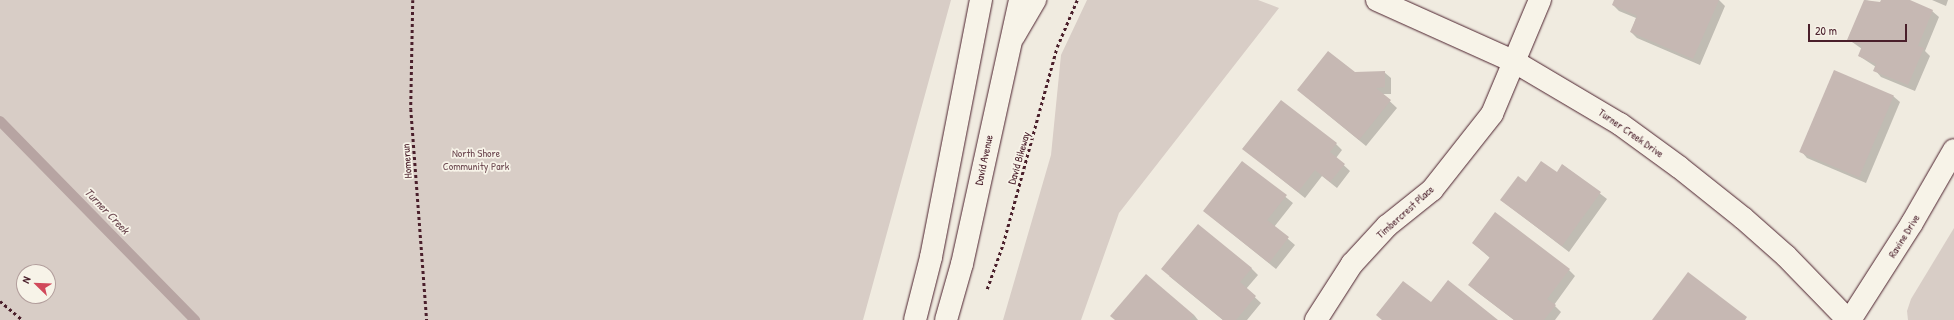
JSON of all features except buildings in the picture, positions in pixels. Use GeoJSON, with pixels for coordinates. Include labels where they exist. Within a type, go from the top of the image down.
{"type":"FeatureCollection","features":[{"type":"Feature","properties":{"kind":"street"},"geometry":{"type":"LineString","coordinates":[[915,320],[931,257],[981,0]]}},
{"type":"Feature","properties":{"kind":"street","name":"David Avenue"},"geometry":{"type":"LineString","coordinates":[[946,320],[962,264],[1020,0]]}},
{"type":"Feature","properties":{"kind":"street"},"geometry":{"type":"LineString","coordinates":[[1010,43],[1035,0]]}},
{"type":"Feature","properties":{"kind":"street","name":"Turner Creek Drive"},"geometry":{"type":"LineString","coordinates":[[1377,0],[1515,62],[1601,111],[1680,167],[1786,256],[1849,320]]}},
{"type":"Feature","properties":{"kind":"street","name":"Timbercrest Place"},"geometry":{"type":"LineString","coordinates":[[1316,320],[1352,264],[1387,226],[1432,190],[1492,114],[1540,0]]}},
{"type":"Feature","properties":{"kind":"street","name":"Ravine Drive"},"geometry":{"type":"LineString","coordinates":[[1849,320],[1912,223],[1954,150]]}},
{"type":"Feature","properties":{"kind":"path","name":"Homerun"},"geometry":{"type":"LineString","coordinates":[[413,0],[411,109],[427,320]]}},
{"type":"Feature","properties":{"kind":"path","name":"David Bikeway"},"geometry":{"type":"LineString","coordinates":[[986,292],[1003,244],[1057,47],[1077,0]]}},
{"type":"Feature","properties":{"kind":"path"},"geometry":{"type":"LineString","coordinates":[[0,301],[22,320]]}},
{"type":"Feature","properties":{"kind":"green space","name":"North Shore Community Park"},"geometry":{"type":"Polygon","coordinates":[[[0,0],[951,0],[863,320],[0,320],[0,0]]]}},
{"type":"Feature","properties":{"kind":"green space"},"geometry":{"type":"Polygon","coordinates":[[[1087,0],[1258,0],[1279,8],[1119,213],[1081,320],[1003,320],[1051,155],[1061,55],[1087,0]]]}},
{"type":"Feature","properties":{"kind":"green space"},"geometry":{"type":"Polygon","coordinates":[[[1954,228],[1954,320],[1908,320],[1907,311],[1911,299],[1954,228]]]}},
{"type":"Feature","properties":{"kind":"waterway","name":"Turner Creek"},"geometry":{"type":"LineString","coordinates":[[0,121],[195,320]]}}]}
